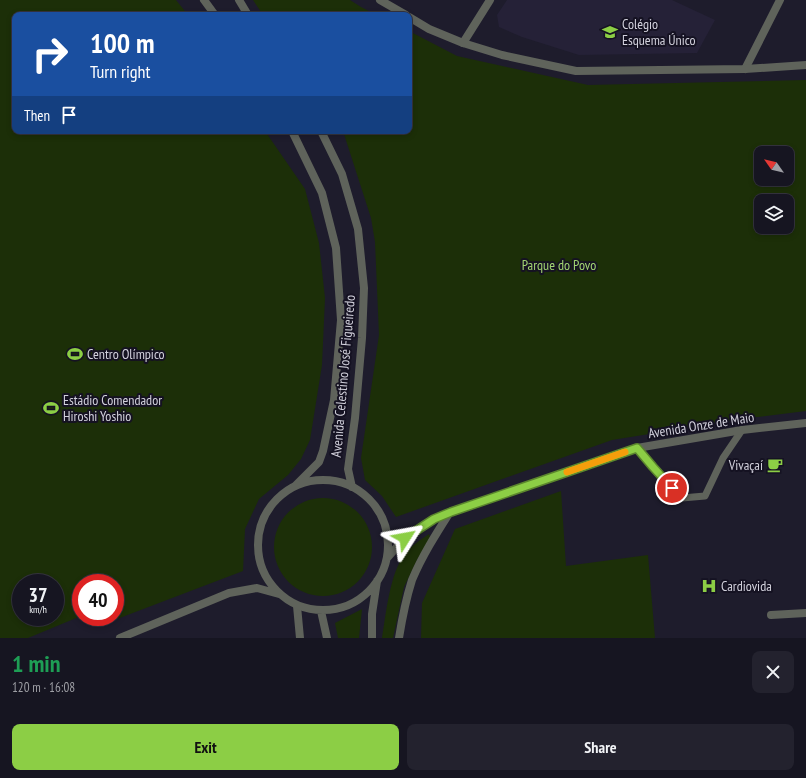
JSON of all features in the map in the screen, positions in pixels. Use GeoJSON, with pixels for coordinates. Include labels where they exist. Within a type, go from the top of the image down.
{"type":"FeatureCollection","features":[{"type":"Feature","properties":{"kind":"street"},"geometry":{"type":"LineString","coordinates":[[204,0],[213,12]]}},
{"type":"Feature","properties":{"kind":"street"},"geometry":{"type":"LineString","coordinates":[[238,0],[246,12]]}},
{"type":"Feature","properties":{"kind":"street"},"geometry":{"type":"LineString","coordinates":[[380,0],[401,12]]}},
{"type":"Feature","properties":{"kind":"street"},"geometry":{"type":"LineString","coordinates":[[463,43],[490,0]]}},
{"type":"Feature","properties":{"kind":"street"},"geometry":{"type":"LineString","coordinates":[[745,69],[780,0]]}},
{"type":"Feature","properties":{"kind":"street"},"geometry":{"type":"LineString","coordinates":[[412,19],[429,29],[463,43],[502,55],[576,71],[745,69],[806,65]]}},
{"type":"Feature","properties":{"kind":"street","name":"Avenida Celestino José Figueiredo"},"geometry":{"type":"LineString","coordinates":[[293,134],[322,192],[336,248],[341,320],[334,400],[323,451],[319,462],[294,487]]}},
{"type":"Feature","properties":{"kind":"street","name":"Avenida Celestino José Figueiredo"},"geometry":{"type":"LineString","coordinates":[[322,134],[342,174],[358,229],[364,288],[355,418],[348,468],[352,487]]}},
{"type":"Feature","properties":{"kind":"street","name":"Avenida Onze de Maio"},"geometry":{"type":"LineString","coordinates":[[387,558],[405,538],[434,519],[637,448],[742,430],[806,423]]}},
{"type":"Feature","properties":{"kind":"street"},"geometry":{"type":"LineString","coordinates":[[372,638],[372,614],[377,581],[387,558],[388,539],[384,523],[372,503],[352,487],[334,481],[311,481],[294,487],[276,500],[262,522],[258,544],[259,559],[267,580],[279,594],[297,606],[321,611],[347,606],[362,598],[377,581]]}},
{"type":"Feature","properties":{"kind":"street"},"geometry":{"type":"LineString","coordinates":[[399,638],[403,613],[412,580],[425,554],[451,512]]}},
{"type":"Feature","properties":{"kind":"street"},"geometry":{"type":"LineString","coordinates":[[120,638],[229,593],[257,588],[279,594]]}},
{"type":"Feature","properties":{"kind":"street"},"geometry":{"type":"LineString","coordinates":[[297,606],[300,638]]}},
{"type":"Feature","properties":{"kind":"street"},"geometry":{"type":"LineString","coordinates":[[321,611],[327,638]]}},
{"type":"Feature","properties":{"kind":"street"},"geometry":{"type":"LineString","coordinates":[[771,615],[806,613]]}},
{"type":"Feature","properties":{"kind":"lane"},"geometry":{"type":"LineString","coordinates":[[637,448],[682,498],[705,496],[723,458],[742,430]]}},
{"type":"Feature","properties":{"kind":"shaded area","name":"Colégio Esquema Único"},"geometry":{"type":"Polygon","coordinates":[[[507,0],[672,0],[715,20],[697,53],[579,55],[522,37],[499,27],[497,15],[507,0]]]}},
{"type":"Feature","properties":{"kind":"green space"},"geometry":{"type":"Polygon","coordinates":[[[0,0],[176,0],[186,12],[12,12],[12,134],[267,134],[305,189],[319,243],[325,298],[322,365],[310,440],[301,459],[288,475],[259,499],[245,529],[243,571],[124,616],[124,574],[72,574],[72,620],[64,623],[64,574],[12,574],[12,626],[57,626],[28,638],[0,638],[0,0]]]}},
{"type":"Feature","properties":{"kind":"green space"},"geometry":{"type":"Polygon","coordinates":[[[253,0],[350,0],[371,12],[261,12],[253,0]]]}},
{"type":"Feature","properties":{"kind":"green space","name":"Parque do Povo"},"geometry":{"type":"Polygon","coordinates":[[[412,33],[457,56],[588,85],[806,80],[806,411],[749,418],[612,440],[396,517],[382,496],[365,480],[361,458],[379,335],[375,242],[371,218],[344,134],[412,134],[412,33]]]}},
{"type":"Feature","properties":{"kind":"green space"},"geometry":{"type":"Polygon","coordinates":[[[561,491],[566,566],[648,555],[655,638],[421,638],[422,603],[455,529],[561,491]]]}},
{"type":"Feature","properties":{"kind":"green space"},"geometry":{"type":"Polygon","coordinates":[[[323,498],[342,502],[357,513],[368,528],[372,547],[368,566],[357,581],[342,592],[323,596],[304,592],[289,581],[278,566],[274,547],[278,528],[289,513],[304,502],[323,498]]]}},
{"type":"Feature","properties":{"kind":"green space"},"geometry":{"type":"Polygon","coordinates":[[[429,534],[431,540],[418,558],[404,587],[393,638],[382,638],[389,594],[400,562],[410,548],[429,534]]]}},
{"type":"Feature","properties":{"kind":"green space"},"geometry":{"type":"Polygon","coordinates":[[[362,609],[359,638],[338,638],[335,623],[362,609]]]}},
{"type":"Feature","properties":{"kind":"slow traffic"},"geometry":{"type":"LineString","coordinates":[[567,472],[625,452]]}},
{"type":"Feature","properties":{"kind":"place","name":"Colégio Esquema Único"},"geometry":{"type":"Point","coordinates":[610,32]}},
{"type":"Feature","properties":{"kind":"place","name":"Centro Olímpico"},"geometry":{"type":"Point","coordinates":[75,354]}},
{"type":"Feature","properties":{"kind":"place","name":"Estádio Comendador Hiroshi Yoshio"},"geometry":{"type":"Point","coordinates":[51,408]}},
{"type":"Feature","properties":{"kind":"place","name":"Vivaçaí"},"geometry":{"type":"Point","coordinates":[775,465]}},
{"type":"Feature","properties":{"kind":"place","name":"Cardiovida"},"geometry":{"type":"Point","coordinates":[709,586]}},
{"type":"Feature","properties":{"kind":"route"},"geometry":{"type":"LineString","coordinates":[[405,538],[434,519],[451,512],[637,448],[672,488]]}}]}
